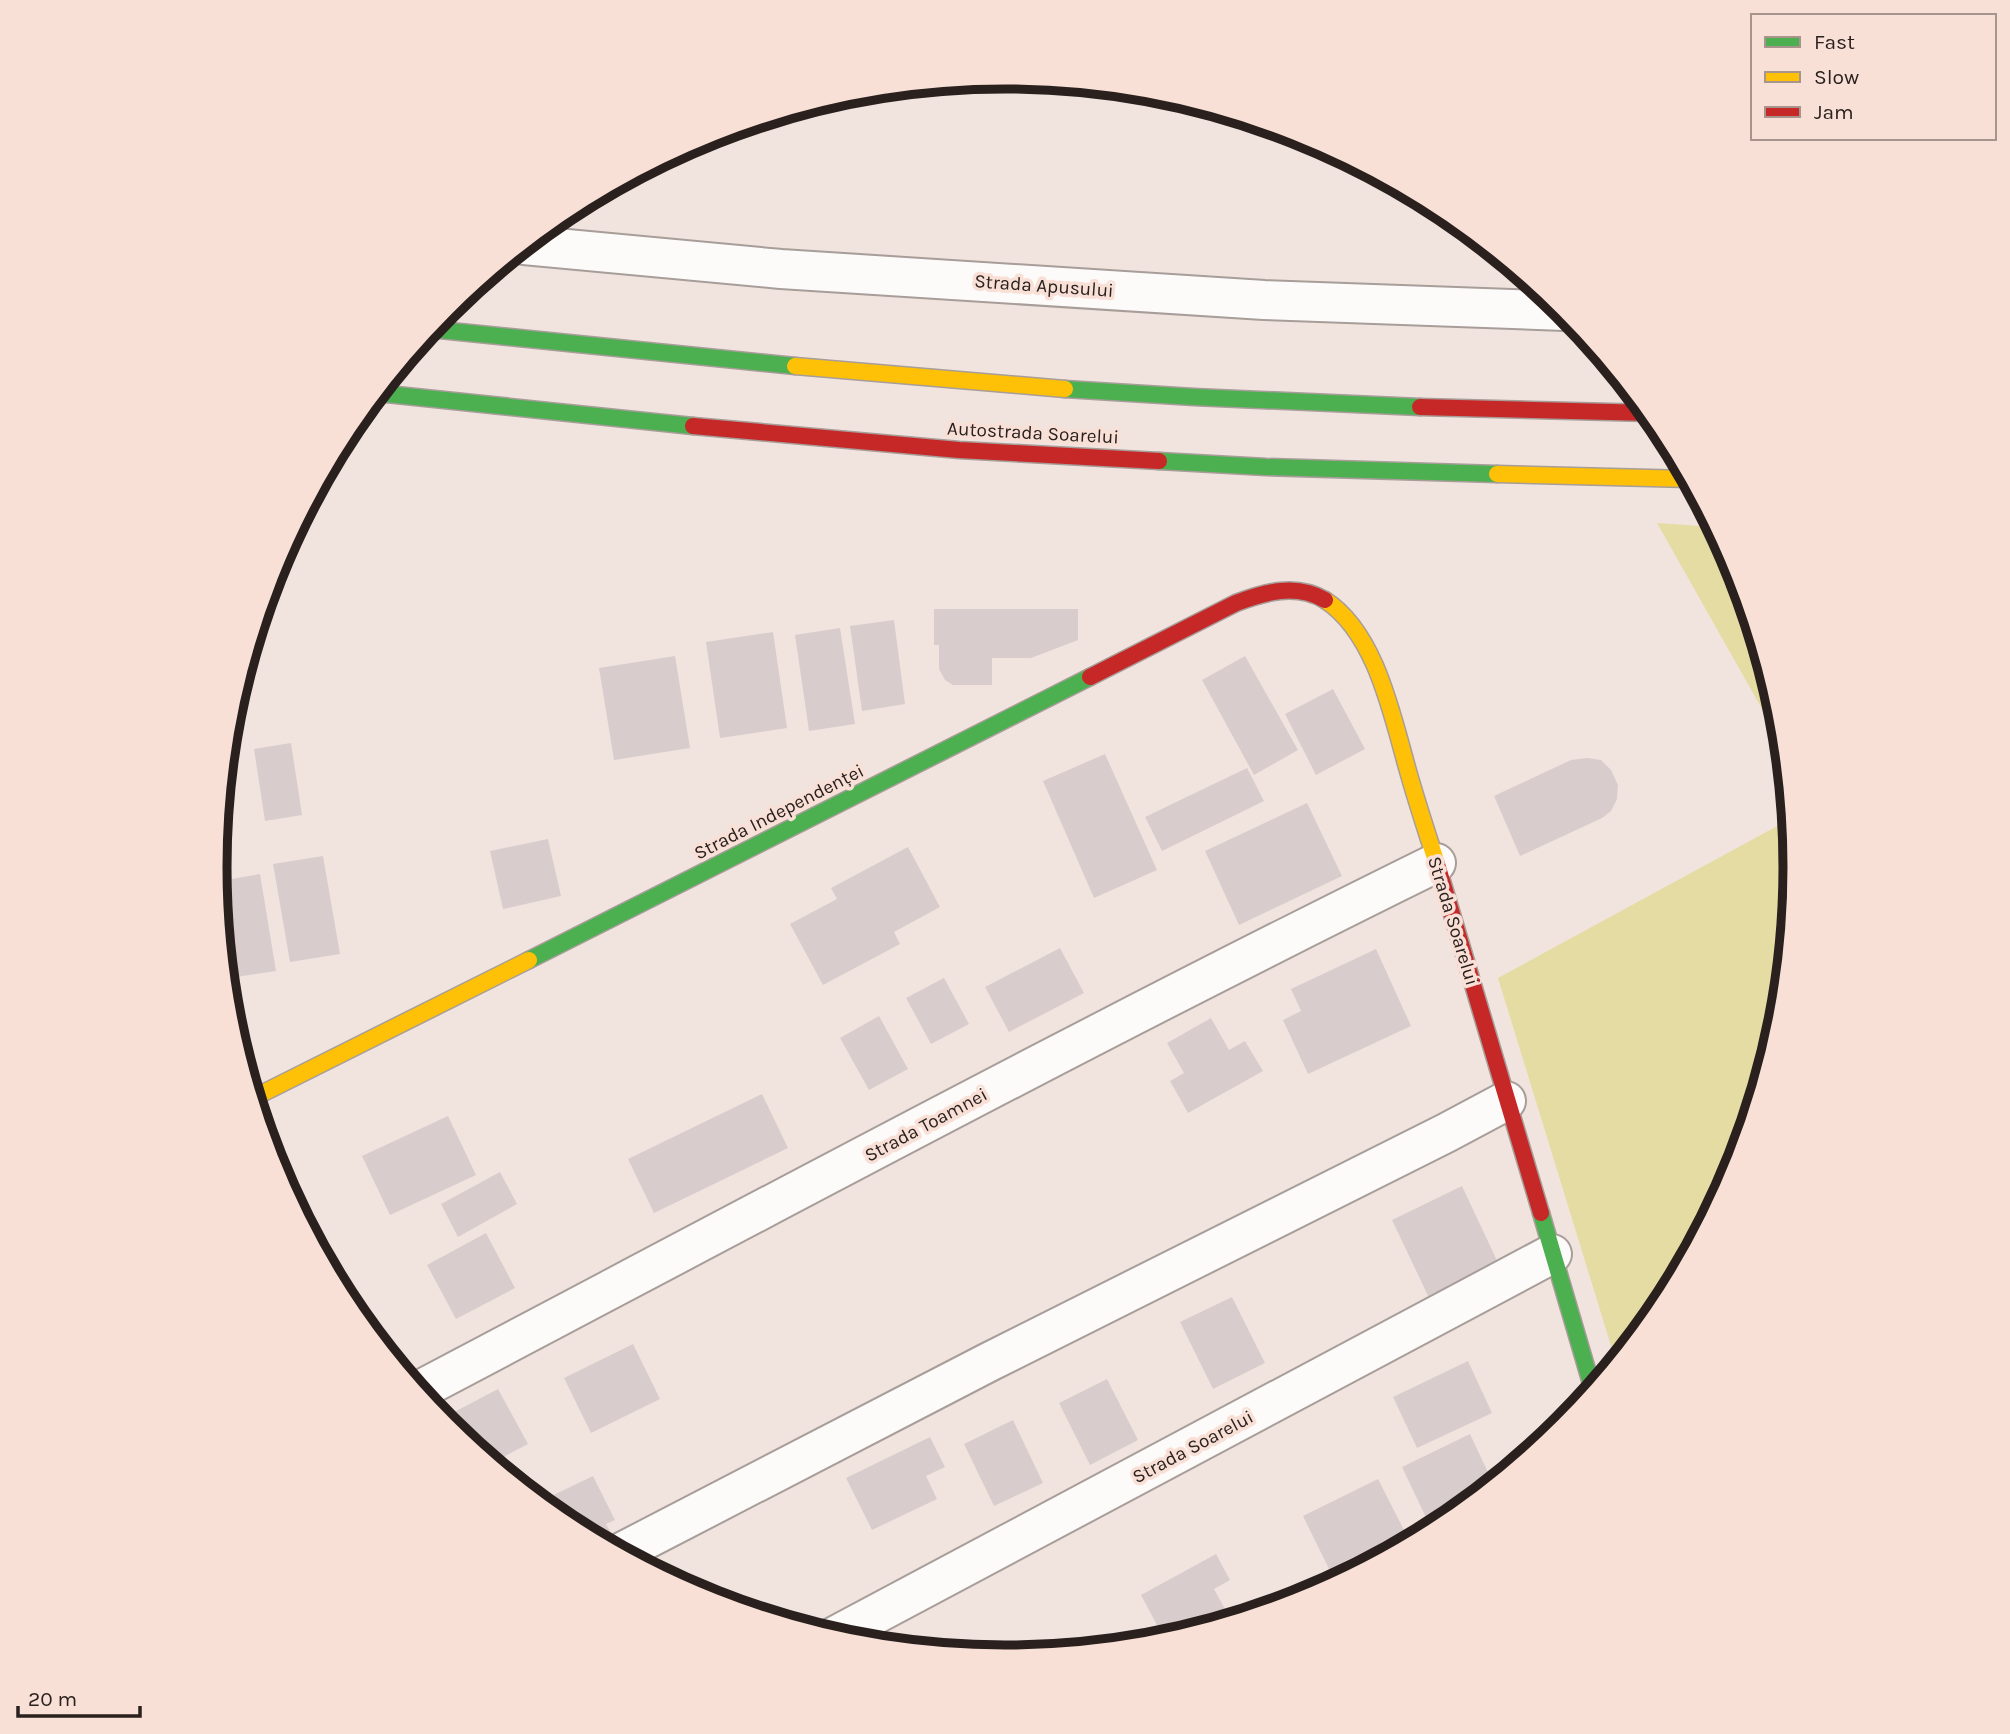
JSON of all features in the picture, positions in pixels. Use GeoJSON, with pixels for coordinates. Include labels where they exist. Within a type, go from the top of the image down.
{"type":"FeatureCollection","features":[{"type":"Feature","properties":{"kind":"main road"},"geometry":{"type":"LineString","coordinates":[[442,330],[679,356],[1044,387],[1417,408],[1636,413]]}},
{"type":"Feature","properties":{"kind":"main road","name":"Autostrada Soarelui"},"geometry":{"type":"LineString","coordinates":[[388,394],[595,417],[959,450],[1266,467],[1680,480]]}},
{"type":"Feature","properties":{"kind":"main road","name":"Strada Independenței"},"geometry":{"type":"LineString","coordinates":[[262,1094],[808,821],[1236,603],[1266,592],[1295,589],[1328,600]]}},
{"type":"Feature","properties":{"kind":"main road","name":"Strada Soarelui"},"geometry":{"type":"LineString","coordinates":[[1328,600],[1349,620],[1376,673],[1436,863],[1590,1380]]}},
{"type":"Feature","properties":{"kind":"street","name":"Strada Apusului"},"geometry":{"type":"LineString","coordinates":[[537,246],[809,271],[1264,300],[1548,310]]}},
{"type":"Feature","properties":{"kind":"street","name":"Strada Toamnei"},"geometry":{"type":"LineString","coordinates":[[426,1387],[1210,977],[1436,863]]}},
{"type":"Feature","properties":{"kind":"street"},"geometry":{"type":"LineString","coordinates":[[629,1548],[976,1368],[1507,1101]]}},
{"type":"Feature","properties":{"kind":"street","name":"Strada Soarelui"},"geometry":{"type":"LineString","coordinates":[[848,1629],[1552,1254]]}},
{"type":"Feature","properties":{"kind":"shaded area"},"geometry":{"type":"Polygon","coordinates":[[[1657,523],[1704,526],[1724,569],[1741,617],[1769,721],[1657,523]]]}},
{"type":"Feature","properties":{"kind":"shaded area"},"geometry":{"type":"Polygon","coordinates":[[[1781,824],[1783,867],[1776,969],[1768,1019],[1741,1117],[1724,1165],[1679,1256],[1652,1299],[1613,1352],[1498,978],[1781,824]]]}},
{"type":"Feature","properties":{"kind":"building"},"geometry":{"type":"Polygon","coordinates":[[[934,609],[1078,609],[1078,640],[1031,658],[992,658],[992,685],[953,685],[945,680],[939,669],[939,645],[934,645],[934,609]]]}},
{"type":"Feature","properties":{"kind":"building"},"geometry":{"type":"Polygon","coordinates":[[[894,620],[905,704],[862,711],[850,626],[894,620]]]}},
{"type":"Feature","properties":{"kind":"building"},"geometry":{"type":"Polygon","coordinates":[[[840,628],[855,724],[809,731],[795,635],[840,628]]]}},
{"type":"Feature","properties":{"kind":"building"},"geometry":{"type":"Polygon","coordinates":[[[773,632],[787,728],[720,738],[706,642],[773,632]]]}},
{"type":"Feature","properties":{"kind":"building"},"geometry":{"type":"Polygon","coordinates":[[[675,656],[690,748],[614,760],[599,668],[675,656]]]}},
{"type":"Feature","properties":{"kind":"building"},"geometry":{"type":"Polygon","coordinates":[[[1245,656],[1298,750],[1254,775],[1202,680],[1245,656]]]}},
{"type":"Feature","properties":{"kind":"building"},"geometry":{"type":"Polygon","coordinates":[[[1333,689],[1365,749],[1316,775],[1285,714],[1333,689]]]}},
{"type":"Feature","properties":{"kind":"building"},"geometry":{"type":"Polygon","coordinates":[[[291,743],[302,815],[265,821],[254,749],[291,743]]]}},
{"type":"Feature","properties":{"kind":"building"},"geometry":{"type":"Polygon","coordinates":[[[1105,754],[1157,870],[1094,898],[1043,781],[1105,754]]]}},
{"type":"Feature","properties":{"kind":"building"},"geometry":{"type":"Polygon","coordinates":[[[1571,760],[1601,760],[1611,770],[1618,785],[1617,799],[1611,811],[1602,818],[1520,856],[1494,796],[1571,760]]]}},
{"type":"Feature","properties":{"kind":"building"},"geometry":{"type":"Polygon","coordinates":[[[1247,768],[1264,801],[1162,851],[1145,817],[1247,768]]]}},
{"type":"Feature","properties":{"kind":"building"},"geometry":{"type":"Polygon","coordinates":[[[1307,803],[1342,876],[1239,925],[1205,851],[1307,803]]]}},
{"type":"Feature","properties":{"kind":"building"},"geometry":{"type":"Polygon","coordinates":[[[548,839],[561,896],[503,909],[490,851],[548,839]]]}},
{"type":"Feature","properties":{"kind":"building"},"geometry":{"type":"Polygon","coordinates":[[[908,847],[940,907],[894,932],[900,944],[823,985],[790,924],[837,899],[831,888],[908,847]]]}},
{"type":"Feature","properties":{"kind":"building"},"geometry":{"type":"Polygon","coordinates":[[[323,856],[340,954],[290,962],[273,864],[323,856]]]}},
{"type":"Feature","properties":{"kind":"building"},"geometry":{"type":"Polygon","coordinates":[[[260,874],[276,971],[236,977],[227,880],[260,874]]]}},
{"type":"Feature","properties":{"kind":"building"},"geometry":{"type":"Polygon","coordinates":[[[1060,948],[1084,993],[1009,1032],[985,987],[1060,948]]]}},
{"type":"Feature","properties":{"kind":"building"},"geometry":{"type":"Polygon","coordinates":[[[1376,949],[1411,1026],[1308,1074],[1283,1020],[1301,1011],[1291,989],[1376,949]]]}},
{"type":"Feature","properties":{"kind":"building"},"geometry":{"type":"Polygon","coordinates":[[[944,978],[969,1024],[931,1044],[906,998],[944,978]]]}},
{"type":"Feature","properties":{"kind":"building"},"geometry":{"type":"Polygon","coordinates":[[[879,1016],[908,1069],[869,1090],[840,1038],[879,1016]]]}},
{"type":"Feature","properties":{"kind":"building"},"geometry":{"type":"Polygon","coordinates":[[[1211,1018],[1229,1050],[1245,1041],[1263,1071],[1188,1113],[1170,1081],[1184,1073],[1167,1043],[1211,1018]]]}},
{"type":"Feature","properties":{"kind":"building"},"geometry":{"type":"Polygon","coordinates":[[[762,1094],[788,1148],[654,1213],[628,1159],[762,1094]]]}},
{"type":"Feature","properties":{"kind":"building"},"geometry":{"type":"Polygon","coordinates":[[[448,1116],[476,1175],[390,1215],[362,1156],[448,1116]]]}},
{"type":"Feature","properties":{"kind":"building"},"geometry":{"type":"Polygon","coordinates":[[[500,1172],[517,1204],[458,1237],[441,1204],[500,1172]]]}},
{"type":"Feature","properties":{"kind":"building"},"geometry":{"type":"Polygon","coordinates":[[[1462,1186],[1500,1267],[1430,1300],[1392,1220],[1462,1186]]]}},
{"type":"Feature","properties":{"kind":"building"},"geometry":{"type":"Polygon","coordinates":[[[486,1233],[515,1288],[456,1319],[427,1265],[486,1233]]]}},
{"type":"Feature","properties":{"kind":"building"},"geometry":{"type":"Polygon","coordinates":[[[1232,1297],[1265,1363],[1213,1389],[1180,1322],[1232,1297]]]}},
{"type":"Feature","properties":{"kind":"building"},"geometry":{"type":"Polygon","coordinates":[[[633,1344],[660,1399],[591,1433],[564,1378],[633,1344]]]}},
{"type":"Feature","properties":{"kind":"building"},"geometry":{"type":"Polygon","coordinates":[[[1468,1361],[1492,1413],[1417,1448],[1393,1397],[1468,1361]]]}},
{"type":"Feature","properties":{"kind":"building"},"geometry":{"type":"Polygon","coordinates":[[[1107,1379],[1138,1440],[1090,1465],[1059,1403],[1107,1379]]]}},
{"type":"Feature","properties":{"kind":"building"},"geometry":{"type":"Polygon","coordinates":[[[498,1389],[528,1444],[500,1459],[452,1413],[498,1389]]]}},
{"type":"Feature","properties":{"kind":"building"},"geometry":{"type":"Polygon","coordinates":[[[1013,1420],[1043,1483],[994,1506],[964,1444],[1013,1420]]]}},
{"type":"Feature","properties":{"kind":"building"},"geometry":{"type":"Polygon","coordinates":[[[1470,1434],[1489,1475],[1427,1520],[1402,1467],[1470,1434]]]}},
{"type":"Feature","properties":{"kind":"building"},"geometry":{"type":"Polygon","coordinates":[[[930,1437],[945,1467],[926,1476],[937,1499],[872,1530],[846,1478],[930,1437]]]}},
{"type":"Feature","properties":{"kind":"building"},"geometry":{"type":"Polygon","coordinates":[[[593,1476],[615,1520],[606,1524],[613,1537],[573,1514],[550,1497],[593,1476]]]}},
{"type":"Feature","properties":{"kind":"building"},"geometry":{"type":"Polygon","coordinates":[[[1378,1479],[1405,1532],[1329,1569],[1303,1516],[1378,1479]]]}},
{"type":"Feature","properties":{"kind":"building"},"geometry":{"type":"Polygon","coordinates":[[[1216,1554],[1230,1580],[1214,1589],[1226,1612],[1159,1629],[1141,1595],[1216,1554]]]}},
{"type":"Feature","properties":{"kind":"traffic: fast"},"geometry":{"type":"LineString","coordinates":[[442,330],[795,366]]}},
{"type":"Feature","properties":{"kind":"traffic: fast"},"geometry":{"type":"LineString","coordinates":[[1065,389],[1420,407]]}},
{"type":"Feature","properties":{"kind":"traffic: fast"},"geometry":{"type":"LineString","coordinates":[[388,394],[693,426]]}},
{"type":"Feature","properties":{"kind":"traffic: fast"},"geometry":{"type":"LineString","coordinates":[[1159,461],[1497,474]]}},
{"type":"Feature","properties":{"kind":"traffic: fast"},"geometry":{"type":"LineString","coordinates":[[529,960],[1090,677]]}},
{"type":"Feature","properties":{"kind":"traffic: fast"},"geometry":{"type":"LineString","coordinates":[[1541,1213],[1590,1380]]}},
{"type":"Feature","properties":{"kind":"traffic: slow"},"geometry":{"type":"LineString","coordinates":[[795,366],[1065,389]]}},
{"type":"Feature","properties":{"kind":"traffic: slow"},"geometry":{"type":"LineString","coordinates":[[1497,474],[1679,479]]}},
{"type":"Feature","properties":{"kind":"traffic: slow"},"geometry":{"type":"LineString","coordinates":[[1325,600],[1343,615],[1357,633],[1380,677],[1437,864]]}},
{"type":"Feature","properties":{"kind":"traffic: slow"},"geometry":{"type":"LineString","coordinates":[[262,1094],[529,960]]}},
{"type":"Feature","properties":{"kind":"traffic: jam"},"geometry":{"type":"LineString","coordinates":[[1420,407],[1636,413]]}},
{"type":"Feature","properties":{"kind":"traffic: jam"},"geometry":{"type":"LineString","coordinates":[[693,426],[959,450],[1159,461]]}},
{"type":"Feature","properties":{"kind":"traffic: jam"},"geometry":{"type":"LineString","coordinates":[[1090,677],[1247,599],[1280,591],[1292,591],[1325,600]]}},
{"type":"Feature","properties":{"kind":"traffic: jam"},"geometry":{"type":"LineString","coordinates":[[1437,864],[1541,1213]]}}]}
